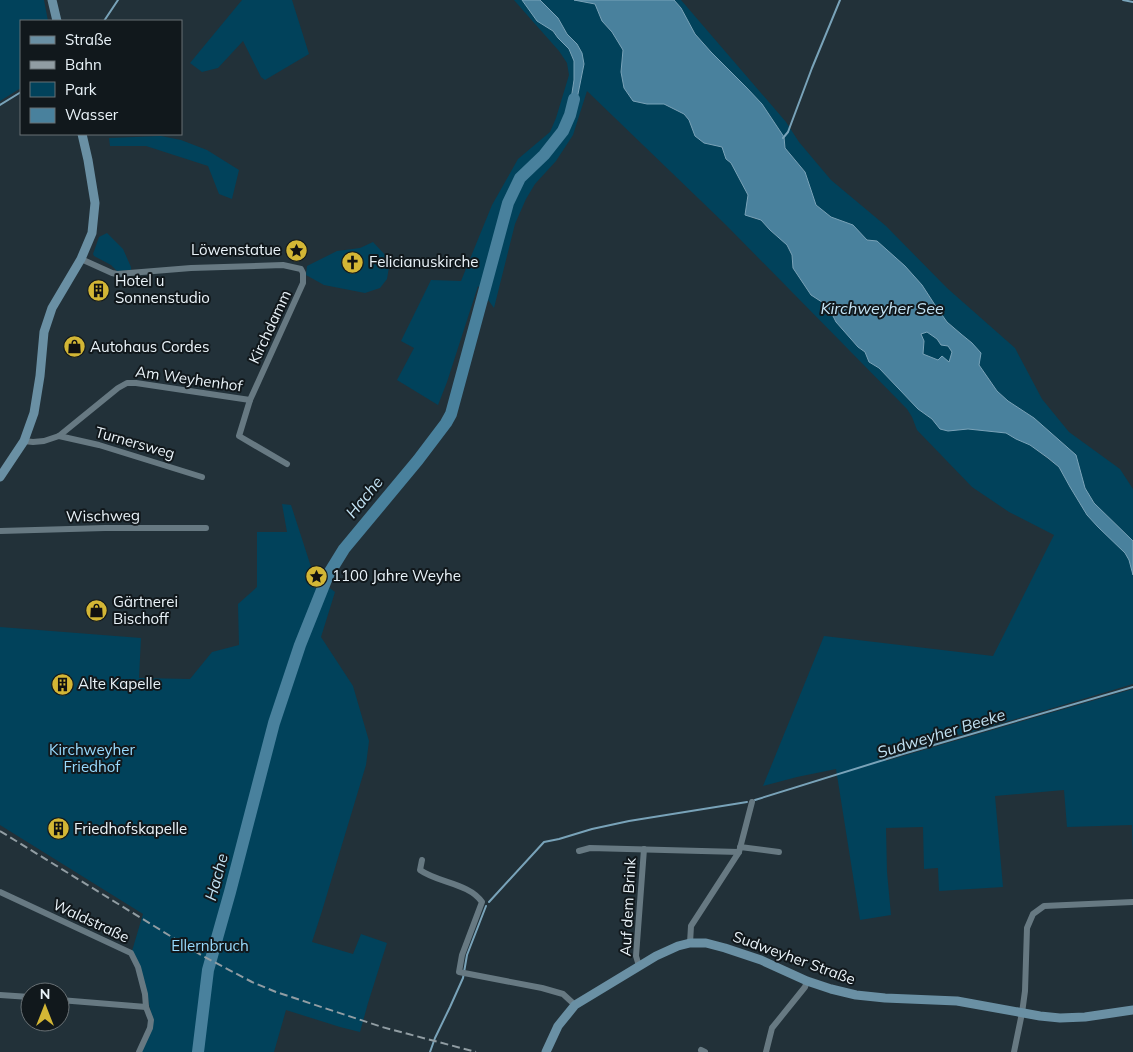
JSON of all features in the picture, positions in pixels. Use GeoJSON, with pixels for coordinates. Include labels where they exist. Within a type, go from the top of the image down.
{"type":"FeatureCollection","features":[{"type":"Feature","properties":{"kind":"street"},"geometry":{"type":"LineString","coordinates":[[52,0],[57,20]]}},
{"type":"Feature","properties":{"kind":"street"},"geometry":{"type":"LineString","coordinates":[[1,471],[24,441],[34,413],[47,322],[59,295],[81,259],[92,233],[95,203],[82,135]]}},
{"type":"Feature","properties":{"kind":"street","name":"Kirchdamm"},"geometry":{"type":"LineString","coordinates":[[81,259],[117,274],[191,268],[283,265],[301,270],[304,273],[304,281],[250,400],[239,436],[287,464]]}},
{"type":"Feature","properties":{"kind":"street","name":"Am Weyhenhof"},"geometry":{"type":"LineString","coordinates":[[24,441],[44,441],[59,436],[118,388],[127,383],[250,400]]}},
{"type":"Feature","properties":{"kind":"street","name":"Turnersweg"},"geometry":{"type":"LineString","coordinates":[[59,436],[99,445],[202,477]]}},
{"type":"Feature","properties":{"kind":"street","name":"Wischweg"},"geometry":{"type":"LineString","coordinates":[[0,531],[206,528]]}},
{"type":"Feature","properties":{"kind":"street"},"geometry":{"type":"LineString","coordinates":[[690,943],[691,926],[740,849],[752,802]]}},
{"type":"Feature","properties":{"kind":"street","name":"Auf dem Brink"},"geometry":{"type":"LineString","coordinates":[[579,851],[590,848],[740,849],[779,852]]}},
{"type":"Feature","properties":{"kind":"street","name":"Auf dem Brink"},"geometry":{"type":"LineString","coordinates":[[639,966],[636,956],[644,849]]}},
{"type":"Feature","properties":{"kind":"street"},"geometry":{"type":"LineString","coordinates":[[422,860],[420,870],[424,873],[474,893],[482,902],[462,955],[459,972],[542,988],[563,994],[576,1005]]}},
{"type":"Feature","properties":{"kind":"street","name":"Waldstraße"},"geometry":{"type":"LineString","coordinates":[[0,892],[131,953],[138,967],[146,994],[146,1007],[151,1020],[150,1028],[140,1052]]}},
{"type":"Feature","properties":{"kind":"street"},"geometry":{"type":"LineString","coordinates":[[1014,1052],[1022,1013],[1027,928],[1033,914],[1044,906],[1133,902]]}},
{"type":"Feature","properties":{"kind":"street","name":"Sudweyher Straße"},"geometry":{"type":"LineString","coordinates":[[546,1052],[558,1026],[576,1005],[667,951],[678,946],[698,942],[746,954],[807,981],[842,993],[878,998],[957,1001],[1040,1016],[1073,1018],[1133,1010]]}},
{"type":"Feature","properties":{"kind":"street"},"geometry":{"type":"LineString","coordinates":[[766,1052],[772,1028],[807,981]]}},
{"type":"Feature","properties":{"kind":"street"},"geometry":{"type":"LineString","coordinates":[[0,995],[20,996]]}},
{"type":"Feature","properties":{"kind":"street"},"geometry":{"type":"LineString","coordinates":[[70,1001],[146,1007]]}},
{"type":"Feature","properties":{"kind":"green space"},"geometry":{"type":"Polygon","coordinates":[[[0,0],[44,0],[48,20],[20,20],[20,89],[0,101],[0,0]]]}},
{"type":"Feature","properties":{"kind":"green space"},"geometry":{"type":"Polygon","coordinates":[[[242,0],[292,0],[309,54],[265,80],[261,77],[243,41],[218,68],[202,72],[190,63],[242,0]]]}},
{"type":"Feature","properties":{"kind":"green space"},"geometry":{"type":"Polygon","coordinates":[[[514,0],[522,0],[537,20],[553,31],[569,49],[574,61],[570,114],[575,108],[584,64],[577,44],[567,34],[558,18],[540,0],[574,0],[595,4],[602,21],[612,32],[623,50],[621,72],[624,88],[633,101],[647,104],[664,104],[684,114],[689,120],[695,136],[704,143],[722,147],[726,159],[731,163],[748,195],[747,207],[752,218],[761,220],[787,245],[792,255],[793,268],[811,295],[828,306],[836,322],[858,347],[865,352],[869,362],[879,368],[940,429],[948,431],[968,429],[1006,433],[1030,445],[1059,467],[1087,515],[1125,553],[1129,559],[1133,575],[1133,684],[962,735],[955,734],[886,757],[886,761],[1133,689],[1133,854],[1132,825],[1067,827],[1064,790],[995,796],[1003,887],[939,891],[938,868],[924,869],[923,827],[886,828],[887,872],[891,915],[860,920],[836,769],[763,786],[824,636],[993,656],[1054,535],[1009,512],[972,487],[917,430],[907,409],[726,225],[587,91],[573,135],[556,161],[535,184],[515,224],[494,308],[478,286],[438,405],[397,380],[414,348],[401,341],[431,280],[461,281],[492,205],[518,159],[550,132],[556,118],[569,75],[567,63],[559,51],[514,0]]]}},
{"type":"Feature","properties":{"kind":"green space"},"geometry":{"type":"Polygon","coordinates":[[[674,0],[681,0],[786,122],[799,142],[831,180],[886,226],[947,288],[1015,348],[1042,399],[1069,432],[1120,469],[1133,489],[1133,541],[1094,503],[1085,488],[1076,455],[1034,418],[1008,401],[997,391],[979,365],[972,343],[947,322],[922,285],[905,266],[877,241],[867,240],[853,225],[831,217],[816,205],[805,172],[785,148],[784,137],[762,104],[695,34],[681,8],[674,0]]]}},
{"type":"Feature","properties":{"kind":"green space"},"geometry":{"type":"Polygon","coordinates":[[[161,136],[181,140],[207,150],[239,170],[232,199],[219,194],[208,166],[146,146],[110,146],[109,138],[161,136]]]}},
{"type":"Feature","properties":{"kind":"green space"},"geometry":{"type":"Polygon","coordinates":[[[107,233],[123,249],[131,270],[117,271],[111,265],[94,256],[99,237],[107,233]]]}},
{"type":"Feature","properties":{"kind":"green space"},"geometry":{"type":"Polygon","coordinates":[[[373,242],[388,258],[387,279],[380,288],[365,293],[324,285],[306,275],[307,266],[337,251],[360,248],[373,242]]]}},
{"type":"Feature","properties":{"kind":"green space"},"geometry":{"type":"Polygon","coordinates":[[[927,331],[941,345],[948,345],[952,352],[949,362],[923,354],[924,341],[921,334],[927,331]]]}},
{"type":"Feature","properties":{"kind":"green space"},"geometry":{"type":"Polygon","coordinates":[[[282,504],[291,505],[314,576],[335,592],[321,637],[353,686],[369,741],[366,765],[312,942],[353,954],[361,934],[387,943],[360,1032],[286,1010],[274,1052],[142,1052],[151,1013],[147,994],[132,951],[143,914],[0,825],[0,627],[141,638],[139,678],[190,679],[212,652],[239,645],[238,604],[257,587],[257,532],[287,532],[282,504]]]}},
{"type":"Feature","properties":{"kind":"water"},"geometry":{"type":"Polygon","coordinates":[[[522,0],[540,0],[558,18],[567,34],[577,44],[582,53],[584,64],[575,108],[570,115],[574,61],[569,49],[553,31],[537,21],[522,0]]]}},
{"type":"Feature","properties":{"kind":"water","name":"Kirchweyher See"},"geometry":{"type":"Polygon","coordinates":[[[574,0],[674,0],[681,8],[695,34],[762,104],[784,137],[785,148],[805,172],[816,205],[831,217],[853,225],[867,240],[877,241],[905,266],[922,285],[947,322],[981,353],[979,365],[997,391],[1008,401],[1034,418],[1076,455],[1085,488],[1094,503],[1133,541],[1133,575],[1125,553],[1087,515],[1059,467],[1048,458],[1030,445],[1006,433],[968,429],[948,431],[940,429],[879,368],[869,362],[865,352],[858,347],[836,322],[828,306],[811,295],[793,268],[792,255],[787,245],[761,220],[745,215],[748,195],[731,163],[726,159],[722,147],[704,143],[695,136],[689,120],[684,114],[664,104],[647,104],[633,101],[624,88],[621,72],[623,50],[612,32],[602,21],[595,4],[574,0]],[[927,332],[921,334],[924,341],[923,354],[938,360],[942,356],[949,362],[952,352],[948,346],[941,345],[937,339],[927,332]]]}},
{"type":"Feature","properties":{"kind":"waterway"},"geometry":{"type":"LineString","coordinates":[[105,20],[118,0]]}},
{"type":"Feature","properties":{"kind":"waterway"},"geometry":{"type":"LineString","coordinates":[[783,138],[788,132],[840,0]]}},
{"type":"Feature","properties":{"kind":"waterway"},"geometry":{"type":"LineString","coordinates":[[1123,0],[1133,2]]}},
{"type":"Feature","properties":{"kind":"waterway"},"geometry":{"type":"LineString","coordinates":[[0,105],[20,93]]}},
{"type":"Feature","properties":{"kind":"waterway","name":"Hache"},"geometry":{"type":"LineString","coordinates":[[198,1052],[208,970],[274,723],[300,645],[328,575],[344,549],[418,460],[451,414],[508,203],[520,178],[544,155],[563,131],[574,99]]}},
{"type":"Feature","properties":{"kind":"waterway","name":"Sudweyher Beeke"},"geometry":{"type":"LineString","coordinates":[[755,800],[903,754],[1133,687]]}},
{"type":"Feature","properties":{"kind":"waterway","name":"Sudweyher Beeke"},"geometry":{"type":"LineString","coordinates":[[489,902],[544,842],[629,821],[747,802]]}},
{"type":"Feature","properties":{"kind":"waterway","name":"Sudweyher Beeke"},"geometry":{"type":"LineString","coordinates":[[430,1052],[463,978],[467,955],[486,906]]}},
{"type":"Feature","properties":{"kind":"railway"},"geometry":{"type":"LineString","coordinates":[[0,831],[201,955],[252,982],[276,992],[382,1027],[476,1052]]}},
{"type":"Feature","properties":{"kind":"place","name":"Löwenstatue"},"geometry":{"type":"Point","coordinates":[297,250]}},
{"type":"Feature","properties":{"kind":"place","name":"Felicianuskirche"},"geometry":{"type":"Point","coordinates":[353,262]}},
{"type":"Feature","properties":{"kind":"place","name":"Hotel u Sonnenstudio"},"geometry":{"type":"Point","coordinates":[99,290]}},
{"type":"Feature","properties":{"kind":"place","name":"Autohaus Cordes"},"geometry":{"type":"Point","coordinates":[74,347]}},
{"type":"Feature","properties":{"kind":"place","name":"1100 Jahre Weyhe"},"geometry":{"type":"Point","coordinates":[316,576]}},
{"type":"Feature","properties":{"kind":"place","name":"Gärtnerei Bischoff"},"geometry":{"type":"Point","coordinates":[97,611]}},
{"type":"Feature","properties":{"kind":"place","name":"Alte Kapelle"},"geometry":{"type":"Point","coordinates":[62,684]}},
{"type":"Feature","properties":{"kind":"place","name":"Friedhofskapelle"},"geometry":{"type":"Point","coordinates":[58,829]}},
{"type":"Feature","properties":{"kind":"park label","name":"Kirchweyher Friedhof"},"geometry":{"type":"Point","coordinates":[92,758]}},
{"type":"Feature","properties":{"kind":"park label","name":"Ellernbruch"},"geometry":{"type":"Point","coordinates":[210,946]}}]}
